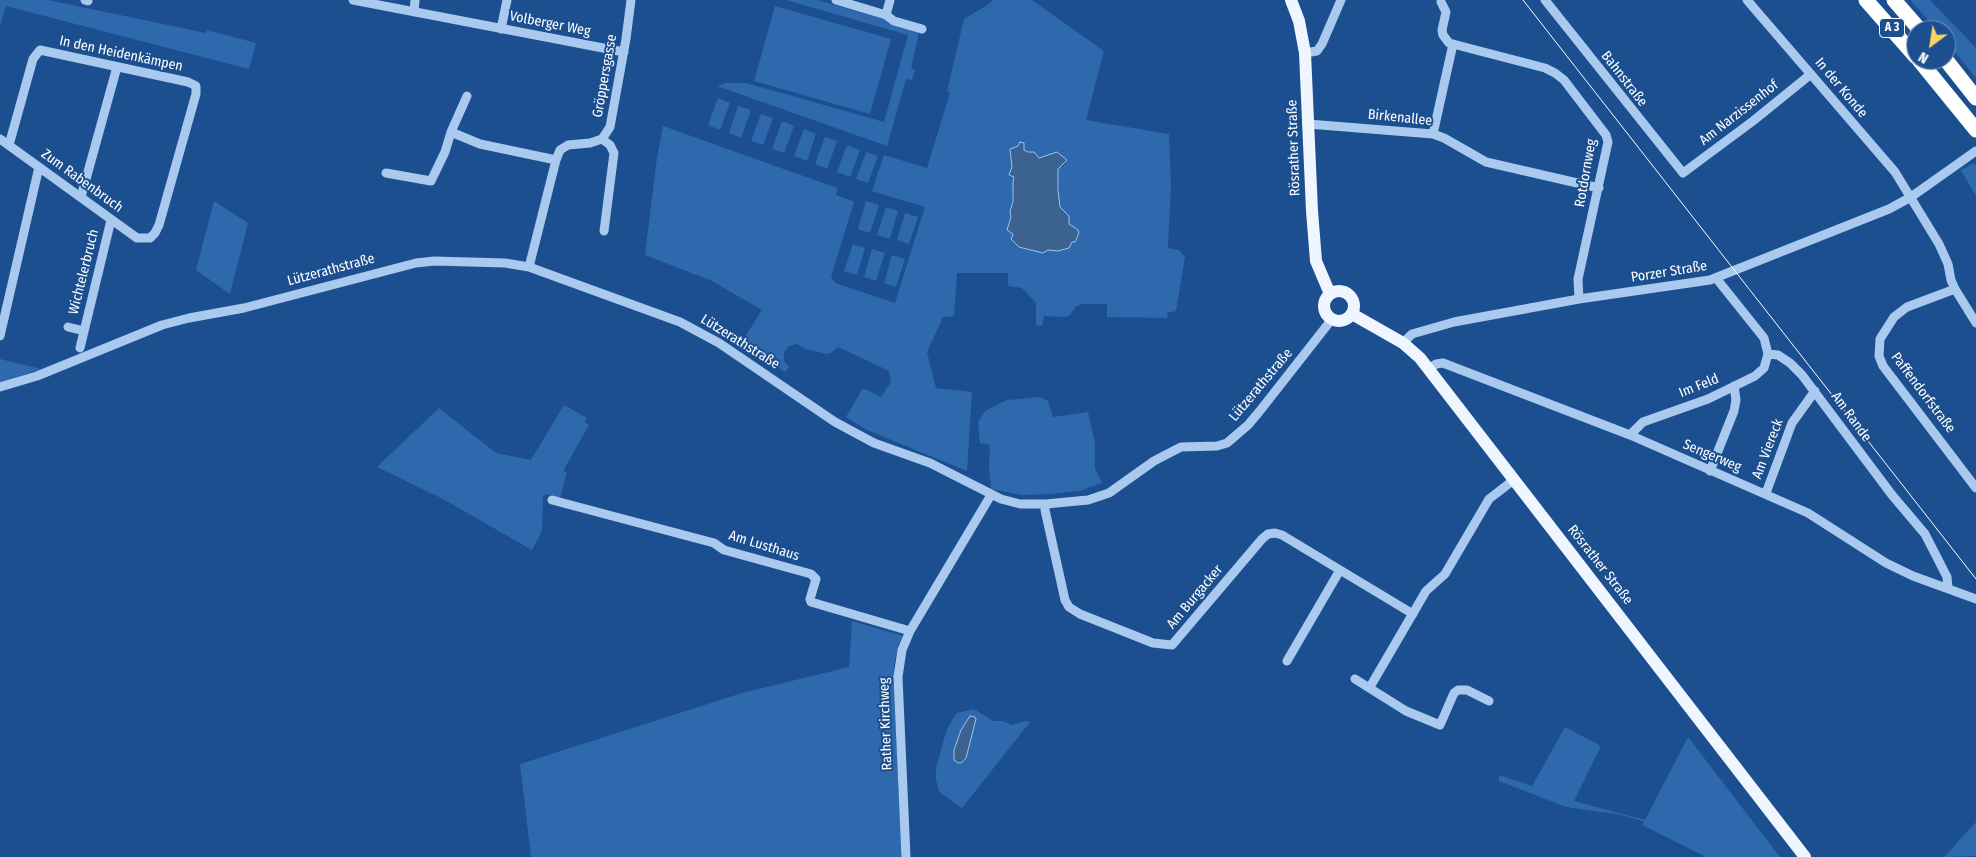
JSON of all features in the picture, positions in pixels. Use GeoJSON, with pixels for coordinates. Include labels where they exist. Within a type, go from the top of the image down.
{"type":"FeatureCollection","features":[{"type":"Feature","properties":{"kind":"highway","name":"A 3"},"geometry":{"type":"LineString","coordinates":[[1866,0],[1906,46]]}},
{"type":"Feature","properties":{"kind":"highway","name":"A 3"},"geometry":{"type":"LineString","coordinates":[[1894,0],[1911,20]]}},
{"type":"Feature","properties":{"kind":"highway"},"geometry":{"type":"LineString","coordinates":[[1927,70],[1976,130]]}},
{"type":"Feature","properties":{"kind":"highway"},"geometry":{"type":"LineString","coordinates":[[1954,70],[1976,98]]}},
{"type":"Feature","properties":{"kind":"highway"},"geometry":{"type":"LineString","coordinates":[[1961,111],[1976,139]]}},
{"type":"Feature","properties":{"kind":"main road","name":"Rösrather Straße"},"geometry":{"type":"LineString","coordinates":[[1291,0],[1299,21],[1305,53],[1316,261],[1330,294]]}},
{"type":"Feature","properties":{"kind":"main road"},"geometry":{"type":"LineString","coordinates":[[1338,291],[1348,294],[1353,301],[1354,310],[1352,314],[1340,321],[1332,319],[1325,312],[1324,307],[1330,294],[1338,291]]}},
{"type":"Feature","properties":{"kind":"main road","name":"Rösrather Straße"},"geometry":{"type":"LineString","coordinates":[[1352,314],[1414,351],[1515,479],[1805,857]]}},
{"type":"Feature","properties":{"kind":"street","name":"Volberger Weg"},"geometry":{"type":"LineString","coordinates":[[353,0],[624,52]]}},
{"type":"Feature","properties":{"kind":"street"},"geometry":{"type":"LineString","coordinates":[[414,12],[415,0]]}},
{"type":"Feature","properties":{"kind":"street"},"geometry":{"type":"LineString","coordinates":[[501,29],[507,0]]}},
{"type":"Feature","properties":{"kind":"street","name":"Gröppersgasse"},"geometry":{"type":"LineString","coordinates":[[602,139],[610,128],[624,52],[631,0]]}},
{"type":"Feature","properties":{"kind":"street"},"geometry":{"type":"LineString","coordinates":[[836,0],[886,15],[894,21],[922,29]]}},
{"type":"Feature","properties":{"kind":"street"},"geometry":{"type":"LineString","coordinates":[[886,15],[890,0]]}},
{"type":"Feature","properties":{"kind":"street"},"geometry":{"type":"LineString","coordinates":[[1305,53],[1317,51],[1322,44],[1341,0]]}},
{"type":"Feature","properties":{"kind":"street","name":"Bahnstraße"},"geometry":{"type":"LineString","coordinates":[[1545,0],[1683,173]]}},
{"type":"Feature","properties":{"kind":"street","name":"In der Konde"},"geometry":{"type":"LineString","coordinates":[[1748,0],[1895,172],[1911,197]]}},
{"type":"Feature","properties":{"kind":"street"},"geometry":{"type":"LineString","coordinates":[[1433,134],[1453,44],[1443,35],[1442,30],[1446,12],[1441,2]]}},
{"type":"Feature","properties":{"kind":"street","name":"Rotdornweg"},"geometry":{"type":"LineString","coordinates":[[1453,44],[1545,68],[1564,80],[1606,135],[1608,142],[1578,279],[1579,299]]}},
{"type":"Feature","properties":{"kind":"street","name":"In den Heidenkämpen"},"geometry":{"type":"LineString","coordinates":[[9,145],[33,59],[40,50],[188,82],[196,86],[196,94],[159,225],[155,234],[150,238]]}},
{"type":"Feature","properties":{"kind":"street"},"geometry":{"type":"LineString","coordinates":[[81,197],[117,66]]}},
{"type":"Feature","properties":{"kind":"street","name":"Am Narzissenhof"},"geometry":{"type":"LineString","coordinates":[[1683,173],[1753,121],[1811,74]]}},
{"type":"Feature","properties":{"kind":"street"},"geometry":{"type":"LineString","coordinates":[[386,173],[431,182],[467,96]]}},
{"type":"Feature","properties":{"kind":"street","name":"Birkenallee"},"geometry":{"type":"LineString","coordinates":[[1308,124],[1433,134],[1444,138],[1486,162],[1599,188]]}},
{"type":"Feature","properties":{"kind":"street"},"geometry":{"type":"LineString","coordinates":[[452,132],[480,144],[556,160]]}},
{"type":"Feature","properties":{"kind":"street","name":"Zum Rabenbruch"},"geometry":{"type":"LineString","coordinates":[[0,139],[137,238],[150,238]]}},
{"type":"Feature","properties":{"kind":"street"},"geometry":{"type":"LineString","coordinates":[[528,267],[556,160],[560,150],[568,145],[590,143],[602,139],[610,144],[614,153],[604,231]]}},
{"type":"Feature","properties":{"kind":"street","name":"Porzer Straße"},"geometry":{"type":"LineString","coordinates":[[1403,343],[1408,336],[1422,330],[1454,322],[1579,299],[1716,278],[1889,209],[1911,197],[1976,152]]}},
{"type":"Feature","properties":{"kind":"street"},"geometry":{"type":"LineString","coordinates":[[1,330],[39,167]]}},
{"type":"Feature","properties":{"kind":"street"},"geometry":{"type":"LineString","coordinates":[[1911,197],[1939,244],[1948,264],[1955,289],[1976,323]]}},
{"type":"Feature","properties":{"kind":"street","name":"Wichtelerbruch"},"geometry":{"type":"LineString","coordinates":[[80,348],[111,220]]}},
{"type":"Feature","properties":{"kind":"street","name":"Lützerathstraße"},"geometry":{"type":"LineString","coordinates":[[0,387],[37,376],[162,325],[244,308],[400,266],[434,261],[490,262],[528,267],[685,324],[719,342],[855,434],[874,444],[930,463],[991,495],[1011,502],[1046,504],[1088,500],[1109,493],[1154,461],[1181,447],[1217,446],[1227,442],[1248,425],[1332,319]]}},
{"type":"Feature","properties":{"kind":"street"},"geometry":{"type":"LineString","coordinates":[[1716,278],[1764,338],[1768,354]]}},
{"type":"Feature","properties":{"kind":"street","name":"Paffendorfstraße"},"geometry":{"type":"LineString","coordinates":[[1955,289],[1907,308],[1894,317],[1880,340],[1878,356],[1883,366],[1976,488]]}},
{"type":"Feature","properties":{"kind":"street","name":"Wichtelerbruch"},"geometry":{"type":"LineString","coordinates":[[68,328],[84,332]]}},
{"type":"Feature","properties":{"kind":"street","name":"Im Feld"},"geometry":{"type":"LineString","coordinates":[[1630,435],[1643,422],[1708,398],[1755,376],[1764,368],[1768,354]]}},
{"type":"Feature","properties":{"kind":"street","name":"Am Rande"},"geometry":{"type":"LineString","coordinates":[[1768,354],[1778,355],[1790,363],[1815,390],[1892,495],[1925,534],[1937,554],[1947,577],[1948,588]]}},
{"type":"Feature","properties":{"kind":"street","name":"Sengerweg"},"geometry":{"type":"LineString","coordinates":[[1429,369],[1436,364],[1443,364],[1630,435],[1808,513],[1886,563],[1913,576],[1976,599]]}},
{"type":"Feature","properties":{"kind":"street"},"geometry":{"type":"LineString","coordinates":[[1710,471],[1734,411],[1736,400],[1734,386]]}},
{"type":"Feature","properties":{"kind":"street","name":"Am Viereck"},"geometry":{"type":"LineString","coordinates":[[1766,493],[1792,423],[1815,390]]}},
{"type":"Feature","properties":{"kind":"street"},"geometry":{"type":"LineString","coordinates":[[1370,688],[1426,590],[1445,574],[1489,499],[1515,479]]}},
{"type":"Feature","properties":{"kind":"street","name":"Rather Kirchweg"},"geometry":{"type":"LineString","coordinates":[[906,857],[898,677],[902,650],[910,632],[991,495]]}},
{"type":"Feature","properties":{"kind":"street","name":"Am Lusthaus"},"geometry":{"type":"LineString","coordinates":[[552,500],[714,543],[724,550],[811,574],[816,579],[810,602],[910,632]]}},
{"type":"Feature","properties":{"kind":"street","name":"Am Burgacker"},"geometry":{"type":"LineString","coordinates":[[1046,504],[1045,510],[1069,608],[1159,644],[1172,645],[1268,534],[1275,532],[1413,614]]}},
{"type":"Feature","properties":{"kind":"street"},"geometry":{"type":"LineString","coordinates":[[1286,661],[1340,570]]}},
{"type":"Feature","properties":{"kind":"street"},"geometry":{"type":"LineString","coordinates":[[1355,679],[1406,711],[1440,725],[1454,693],[1458,690],[1467,690],[1489,702]]}},
{"type":"Feature","properties":{"kind":"shaded area"},"geometry":{"type":"Polygon","coordinates":[[[0,0],[48,0],[206,33],[207,30],[256,43],[249,69],[6,6],[0,26],[0,0]]]}},
{"type":"Feature","properties":{"kind":"shaded area"},"geometry":{"type":"Polygon","coordinates":[[[786,0],[817,0],[921,30],[911,68],[915,70],[912,80],[906,79],[887,146],[717,86],[726,83],[746,83],[884,122],[908,35],[786,0]]]}},
{"type":"Feature","properties":{"kind":"shaded area"},"geometry":{"type":"Polygon","coordinates":[[[993,0],[1032,0],[1104,51],[1086,120],[1169,134],[1171,185],[1168,248],[1179,250],[1185,257],[1176,311],[1167,313],[1168,318],[1107,317],[1107,304],[1083,304],[1076,306],[1070,315],[1066,317],[1044,316],[1042,326],[1036,325],[1036,303],[1022,288],[1008,286],[1008,273],[957,273],[954,316],[943,317],[927,352],[936,388],[972,392],[967,471],[867,430],[846,417],[863,388],[881,397],[891,382],[889,371],[838,347],[827,354],[806,349],[797,344],[789,346],[784,352],[784,361],[789,367],[785,372],[741,343],[762,310],[712,281],[645,255],[657,158],[663,126],[837,188],[836,195],[854,202],[831,277],[835,283],[895,303],[925,207],[872,191],[884,155],[927,168],[950,93],[947,91],[964,19],[993,0]],[[1018,146],[1010,150],[1012,167],[1009,174],[1014,177],[1014,190],[1010,212],[1011,217],[1007,230],[1013,234],[1016,243],[1043,253],[1048,250],[1058,251],[1069,248],[1072,242],[1075,242],[1079,233],[1069,224],[1069,219],[1061,209],[1059,202],[1058,169],[1065,164],[1067,159],[1057,152],[1039,158],[1018,146]]]}},
{"type":"Feature","properties":{"kind":"shaded area"},"geometry":{"type":"Polygon","coordinates":[[[1910,0],[1930,0],[1949,20],[1928,20],[1910,0]]]}},
{"type":"Feature","properties":{"kind":"shaded area"},"geometry":{"type":"Polygon","coordinates":[[[775,6],[891,39],[870,114],[754,81],[775,6]]]}},
{"type":"Feature","properties":{"kind":"shaded area"},"geometry":{"type":"Polygon","coordinates":[[[1956,27],[1976,48],[1976,78],[1956,53],[1956,27]]]}},
{"type":"Feature","properties":{"kind":"shaded area"},"geometry":{"type":"Polygon","coordinates":[[[718,98],[730,103],[720,130],[708,125],[718,98]]]}},
{"type":"Feature","properties":{"kind":"shaded area"},"geometry":{"type":"Polygon","coordinates":[[[738,106],[751,110],[741,138],[729,133],[738,106]]]}},
{"type":"Feature","properties":{"kind":"shaded area"},"geometry":{"type":"Polygon","coordinates":[[[761,114],[773,118],[763,145],[751,141],[761,114]]]}},
{"type":"Feature","properties":{"kind":"shaded area"},"geometry":{"type":"Polygon","coordinates":[[[782,121],[794,126],[784,153],[772,149],[782,121]]]}},
{"type":"Feature","properties":{"kind":"shaded area"},"geometry":{"type":"Polygon","coordinates":[[[804,129],[816,134],[807,161],[794,156],[804,129]]]}},
{"type":"Feature","properties":{"kind":"shaded area"},"geometry":{"type":"Polygon","coordinates":[[[825,137],[837,141],[827,169],[815,164],[825,137]]]}},
{"type":"Feature","properties":{"kind":"shaded area"},"geometry":{"type":"Polygon","coordinates":[[[1020,142],[1024,143],[1024,150],[1034,152],[1039,158],[1057,152],[1067,160],[1058,169],[1060,207],[1069,216],[1069,224],[1078,230],[1079,233],[1075,242],[1072,242],[1069,248],[1058,251],[1048,250],[1043,253],[1019,247],[1011,239],[1013,234],[1007,230],[1011,217],[1014,177],[1009,175],[1012,167],[1010,149],[1018,146],[1020,142]]]}},
{"type":"Feature","properties":{"kind":"shaded area"},"geometry":{"type":"Polygon","coordinates":[[[847,145],[860,150],[850,177],[837,172],[847,145]]]}},
{"type":"Feature","properties":{"kind":"shaded area"},"geometry":{"type":"Polygon","coordinates":[[[866,152],[878,156],[868,183],[856,179],[866,152]]]}},
{"type":"Feature","properties":{"kind":"shaded area"},"geometry":{"type":"Polygon","coordinates":[[[1974,163],[1976,165],[1976,196],[1961,170],[1974,163]]]}},
{"type":"Feature","properties":{"kind":"shaded area"},"geometry":{"type":"Polygon","coordinates":[[[214,201],[248,223],[230,294],[196,270],[214,201]]]}},
{"type":"Feature","properties":{"kind":"shaded area"},"geometry":{"type":"Polygon","coordinates":[[[866,201],[879,205],[870,233],[858,229],[866,201]]]}},
{"type":"Feature","properties":{"kind":"shaded area"},"geometry":{"type":"Polygon","coordinates":[[[886,207],[898,211],[890,239],[877,235],[886,207]]]}},
{"type":"Feature","properties":{"kind":"shaded area"},"geometry":{"type":"Polygon","coordinates":[[[905,213],[918,217],[909,244],[897,240],[905,213]]]}},
{"type":"Feature","properties":{"kind":"shaded area"},"geometry":{"type":"Polygon","coordinates":[[[853,244],[865,248],[857,275],[844,271],[853,244]]]}},
{"type":"Feature","properties":{"kind":"shaded area"},"geometry":{"type":"Polygon","coordinates":[[[872,249],[885,253],[876,281],[864,277],[872,249]]]}},
{"type":"Feature","properties":{"kind":"shaded area"},"geometry":{"type":"Polygon","coordinates":[[[892,255],[905,259],[896,287],[884,283],[892,255]]]}},
{"type":"Feature","properties":{"kind":"shaded area"},"geometry":{"type":"Polygon","coordinates":[[[0,359],[41,369],[0,383],[0,359]]]}},
{"type":"Feature","properties":{"kind":"shaded area"},"geometry":{"type":"Polygon","coordinates":[[[1040,397],[1048,401],[1053,417],[1088,412],[1095,443],[1095,468],[1102,483],[1079,491],[1051,494],[1022,495],[991,489],[990,445],[980,443],[978,422],[985,411],[1007,400],[1040,397]]]}},
{"type":"Feature","properties":{"kind":"shaded area"},"geometry":{"type":"Polygon","coordinates":[[[564,405],[587,418],[585,422],[589,425],[563,471],[567,472],[560,498],[546,494],[543,497],[542,531],[532,550],[443,499],[377,467],[439,408],[496,453],[531,460],[564,405]]]}},
{"type":"Feature","properties":{"kind":"shaded area"},"geometry":{"type":"Polygon","coordinates":[[[852,621],[903,636],[898,645],[894,666],[894,687],[903,857],[531,857],[520,764],[742,693],[849,667],[852,621]]]}},
{"type":"Feature","properties":{"kind":"shaded area"},"geometry":{"type":"Polygon","coordinates":[[[974,709],[993,721],[1003,721],[1012,725],[1026,721],[1030,722],[962,808],[941,793],[936,779],[936,768],[946,732],[957,713],[974,709]],[[976,719],[961,730],[954,750],[954,760],[964,761],[976,719]]]}},
{"type":"Feature","properties":{"kind":"shaded area"},"geometry":{"type":"Polygon","coordinates":[[[970,716],[976,719],[966,758],[961,763],[958,763],[954,760],[954,750],[961,730],[970,716]]]}},
{"type":"Feature","properties":{"kind":"shaded area"},"geometry":{"type":"Polygon","coordinates":[[[1565,727],[1601,746],[1574,801],[1645,820],[1688,737],[1780,857],[1706,857],[1642,825],[1644,822],[1616,814],[1566,807],[1499,781],[1499,775],[1532,786],[1565,727]]]}},
{"type":"Feature","properties":{"kind":"shaded area"},"geometry":{"type":"Polygon","coordinates":[[[1976,822],[1976,856],[1944,857],[1976,822]]]}},
{"type":"Feature","properties":{"kind":"tram line"},"geometry":{"type":"LineString","coordinates":[[1523,0],[1976,579]]}}]}
